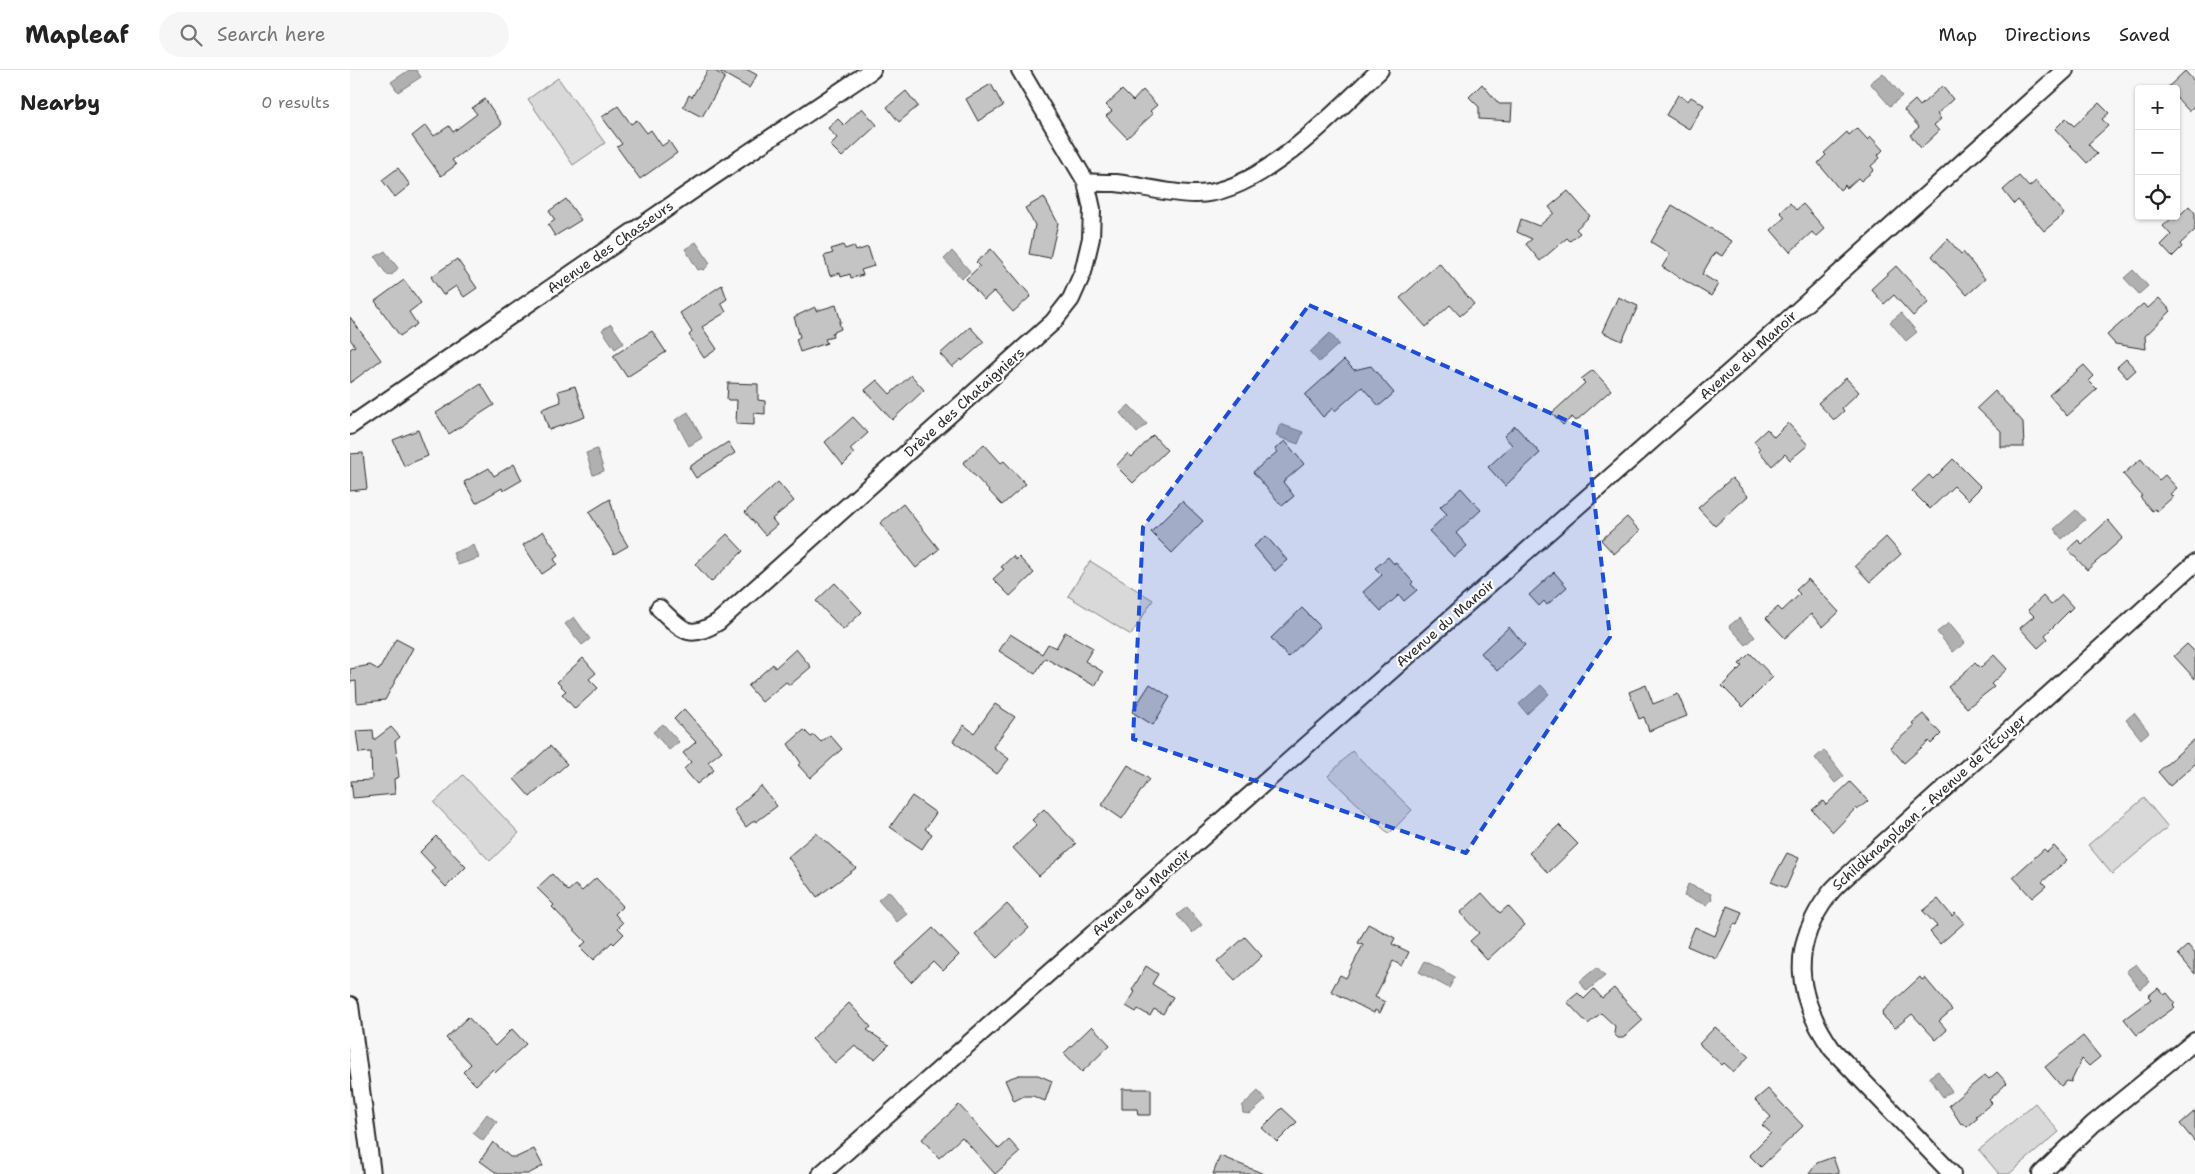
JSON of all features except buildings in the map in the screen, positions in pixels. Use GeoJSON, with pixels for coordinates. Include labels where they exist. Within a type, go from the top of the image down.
{"type":"FeatureCollection","features":[{"type":"Feature","properties":{"kind":"street","name":"Avenue des Chasseurs"},"geometry":{"type":"LineString","coordinates":[[350,426],[703,183],[872,70]]}},
{"type":"Feature","properties":{"kind":"street","name":"Drève des Chataigniers"},"geometry":{"type":"LineString","coordinates":[[659,608],[690,633],[703,631],[718,622],[1053,322],[1071,299],[1083,272],[1091,238],[1092,209],[1086,182],[1020,70]]}},
{"type":"Feature","properties":{"kind":"street"},"geometry":{"type":"LineString","coordinates":[[1086,182],[1117,184],[1167,193],[1197,194],[1233,187],[1267,169],[1297,146],[1380,70]]}},
{"type":"Feature","properties":{"kind":"street","name":"Avenue du Manoir"},"geometry":{"type":"LineString","coordinates":[[821,1174],[1733,369],[2065,70]]}},
{"type":"Feature","properties":{"kind":"street","name":"Schildknaaplaan - Avenue de l'Écuyer"},"geometry":{"type":"LineString","coordinates":[[1952,1174],[1832,1048],[1817,1027],[1806,1001],[1802,975],[1802,953],[1811,924],[1830,893],[1858,866],[2195,563]]}},
{"type":"Feature","properties":{"kind":"street"},"geometry":{"type":"LineString","coordinates":[[350,1005],[372,1174]]}},
{"type":"Feature","properties":{"kind":"street"},"geometry":{"type":"LineString","coordinates":[[2041,1174],[2093,1124],[2195,1041]]}},
{"type":"Feature","properties":{"kind":"highlighted area"},"geometry":{"type":"Polygon","coordinates":[[[1309,305],[1586,429],[1610,637],[1466,853],[1133,739],[1143,527],[1309,305]]]}},
{"type":"Feature","properties":{"kind":"shaded area"},"geometry":{"type":"Polygon","coordinates":[[[409,70],[416,70],[421,77],[398,92],[391,82],[409,70]]]}},
{"type":"Feature","properties":{"kind":"shaded area"},"geometry":{"type":"Polygon","coordinates":[[[1883,73],[1902,96],[1890,106],[1870,83],[1883,73]]]}},
{"type":"Feature","properties":{"kind":"shaded area"},"geometry":{"type":"Polygon","coordinates":[[[558,78],[605,143],[573,165],[528,99],[558,78]]]}},
{"type":"Feature","properties":{"kind":"shaded area"},"geometry":{"type":"Polygon","coordinates":[[[696,242],[710,263],[704,270],[698,270],[685,249],[696,242]]]}},
{"type":"Feature","properties":{"kind":"shaded area"},"geometry":{"type":"Polygon","coordinates":[[[385,251],[398,268],[392,275],[387,275],[375,257],[385,251]]]}},
{"type":"Feature","properties":{"kind":"shaded area"},"geometry":{"type":"Polygon","coordinates":[[[952,251],[970,271],[962,279],[944,259],[952,251]]]}},
{"type":"Feature","properties":{"kind":"shaded area"},"geometry":{"type":"Polygon","coordinates":[[[2133,270],[2148,286],[2139,294],[2124,278],[2133,270]]]}},
{"type":"Feature","properties":{"kind":"shaded area"},"geometry":{"type":"Polygon","coordinates":[[[1901,313],[1917,332],[1906,341],[1890,322],[1901,313]]]}},
{"type":"Feature","properties":{"kind":"shaded area"},"geometry":{"type":"Polygon","coordinates":[[[611,324],[624,343],[615,349],[602,330],[611,324]]]}},
{"type":"Feature","properties":{"kind":"shaded area"},"geometry":{"type":"Polygon","coordinates":[[[1330,333],[1339,344],[1319,362],[1310,352],[1330,333]]]}},
{"type":"Feature","properties":{"kind":"shaded area"},"geometry":{"type":"Polygon","coordinates":[[[1129,405],[1147,424],[1137,433],[1120,413],[1129,405]]]}},
{"type":"Feature","properties":{"kind":"shaded area"},"geometry":{"type":"Polygon","coordinates":[[[688,412],[702,438],[689,446],[675,420],[688,412]]]}},
{"type":"Feature","properties":{"kind":"shaded area"},"geometry":{"type":"Polygon","coordinates":[[[1280,424],[1303,432],[1298,444],[1276,436],[1280,424]]]}},
{"type":"Feature","properties":{"kind":"shaded area"},"geometry":{"type":"Polygon","coordinates":[[[597,449],[604,471],[593,475],[586,453],[597,449]]]}},
{"type":"Feature","properties":{"kind":"shaded area"},"geometry":{"type":"Polygon","coordinates":[[[2076,510],[2085,520],[2062,539],[2054,529],[2076,510]]]}},
{"type":"Feature","properties":{"kind":"shaded area"},"geometry":{"type":"Polygon","coordinates":[[[474,545],[479,558],[458,565],[453,553],[474,545]]]}},
{"type":"Feature","properties":{"kind":"shaded area"},"geometry":{"type":"Polygon","coordinates":[[[1090,561],[1153,600],[1131,635],[1068,596],[1090,561]]]}},
{"type":"Feature","properties":{"kind":"shaded area"},"geometry":{"type":"Polygon","coordinates":[[[574,617],[590,639],[582,645],[565,624],[574,617]]]}},
{"type":"Feature","properties":{"kind":"shaded area"},"geometry":{"type":"Polygon","coordinates":[[[1739,618],[1755,637],[1746,645],[1729,626],[1739,618]]]}},
{"type":"Feature","properties":{"kind":"shaded area"},"geometry":{"type":"Polygon","coordinates":[[[1949,623],[1965,643],[1953,652],[1937,632],[1949,623]]]}},
{"type":"Feature","properties":{"kind":"shaded area"},"geometry":{"type":"Polygon","coordinates":[[[1541,685],[1549,694],[1527,714],[1519,704],[1541,685]]]}},
{"type":"Feature","properties":{"kind":"shaded area"},"geometry":{"type":"Polygon","coordinates":[[[2134,713],[2149,732],[2141,739],[2126,720],[2134,713]]]}},
{"type":"Feature","properties":{"kind":"shaded area"},"geometry":{"type":"Polygon","coordinates":[[[663,724],[679,742],[669,750],[653,732],[663,724]]]}},
{"type":"Feature","properties":{"kind":"shaded area"},"geometry":{"type":"Polygon","coordinates":[[[1824,750],[1844,776],[1835,783],[1815,758],[1824,750]]]}},
{"type":"Feature","properties":{"kind":"shaded area"},"geometry":{"type":"Polygon","coordinates":[[[1352,751],[1412,810],[1389,834],[1328,776],[1352,751]]]}},
{"type":"Feature","properties":{"kind":"shaded area"},"geometry":{"type":"Polygon","coordinates":[[[463,775],[519,833],[490,861],[434,803],[463,775]]]}},
{"type":"Feature","properties":{"kind":"shaded area"},"geometry":{"type":"Polygon","coordinates":[[[2144,798],[2168,827],[2112,874],[2088,845],[2144,798]]]}},
{"type":"Feature","properties":{"kind":"shaded area"},"geometry":{"type":"Polygon","coordinates":[[[1688,884],[1711,894],[1712,900],[1707,905],[1684,896],[1688,884]]]}},
{"type":"Feature","properties":{"kind":"shaded area"},"geometry":{"type":"Polygon","coordinates":[[[889,891],[907,914],[897,922],[878,900],[889,891]]]}},
{"type":"Feature","properties":{"kind":"shaded area"},"geometry":{"type":"Polygon","coordinates":[[[1187,907],[1202,925],[1192,933],[1177,915],[1187,907]]]}},
{"type":"Feature","properties":{"kind":"shaded area"},"geometry":{"type":"Polygon","coordinates":[[[1425,961],[1455,977],[1449,988],[1419,972],[1425,961]]]}},
{"type":"Feature","properties":{"kind":"shaded area"},"geometry":{"type":"Polygon","coordinates":[[[2136,964],[2150,982],[2140,989],[2126,971],[2136,964]]]}},
{"type":"Feature","properties":{"kind":"shaded area"},"geometry":{"type":"Polygon","coordinates":[[[1597,967],[1605,976],[1587,991],[1579,982],[1597,967]]]}},
{"type":"Feature","properties":{"kind":"shaded area"},"geometry":{"type":"Polygon","coordinates":[[[1938,1071],[1952,1091],[1943,1097],[1929,1077],[1938,1071]]]}},
{"type":"Feature","properties":{"kind":"shaded area"},"geometry":{"type":"Polygon","coordinates":[[[1258,1091],[1266,1100],[1250,1114],[1243,1113],[1242,1106],[1258,1091]]]}},
{"type":"Feature","properties":{"kind":"shaded area"},"geometry":{"type":"Polygon","coordinates":[[[2035,1103],[2059,1132],[2009,1174],[1999,1174],[1979,1150],[2035,1103]]]}},
{"type":"Feature","properties":{"kind":"shaded area"},"geometry":{"type":"Polygon","coordinates":[[[487,1114],[497,1122],[483,1141],[473,1133],[487,1114]]]}}]}
